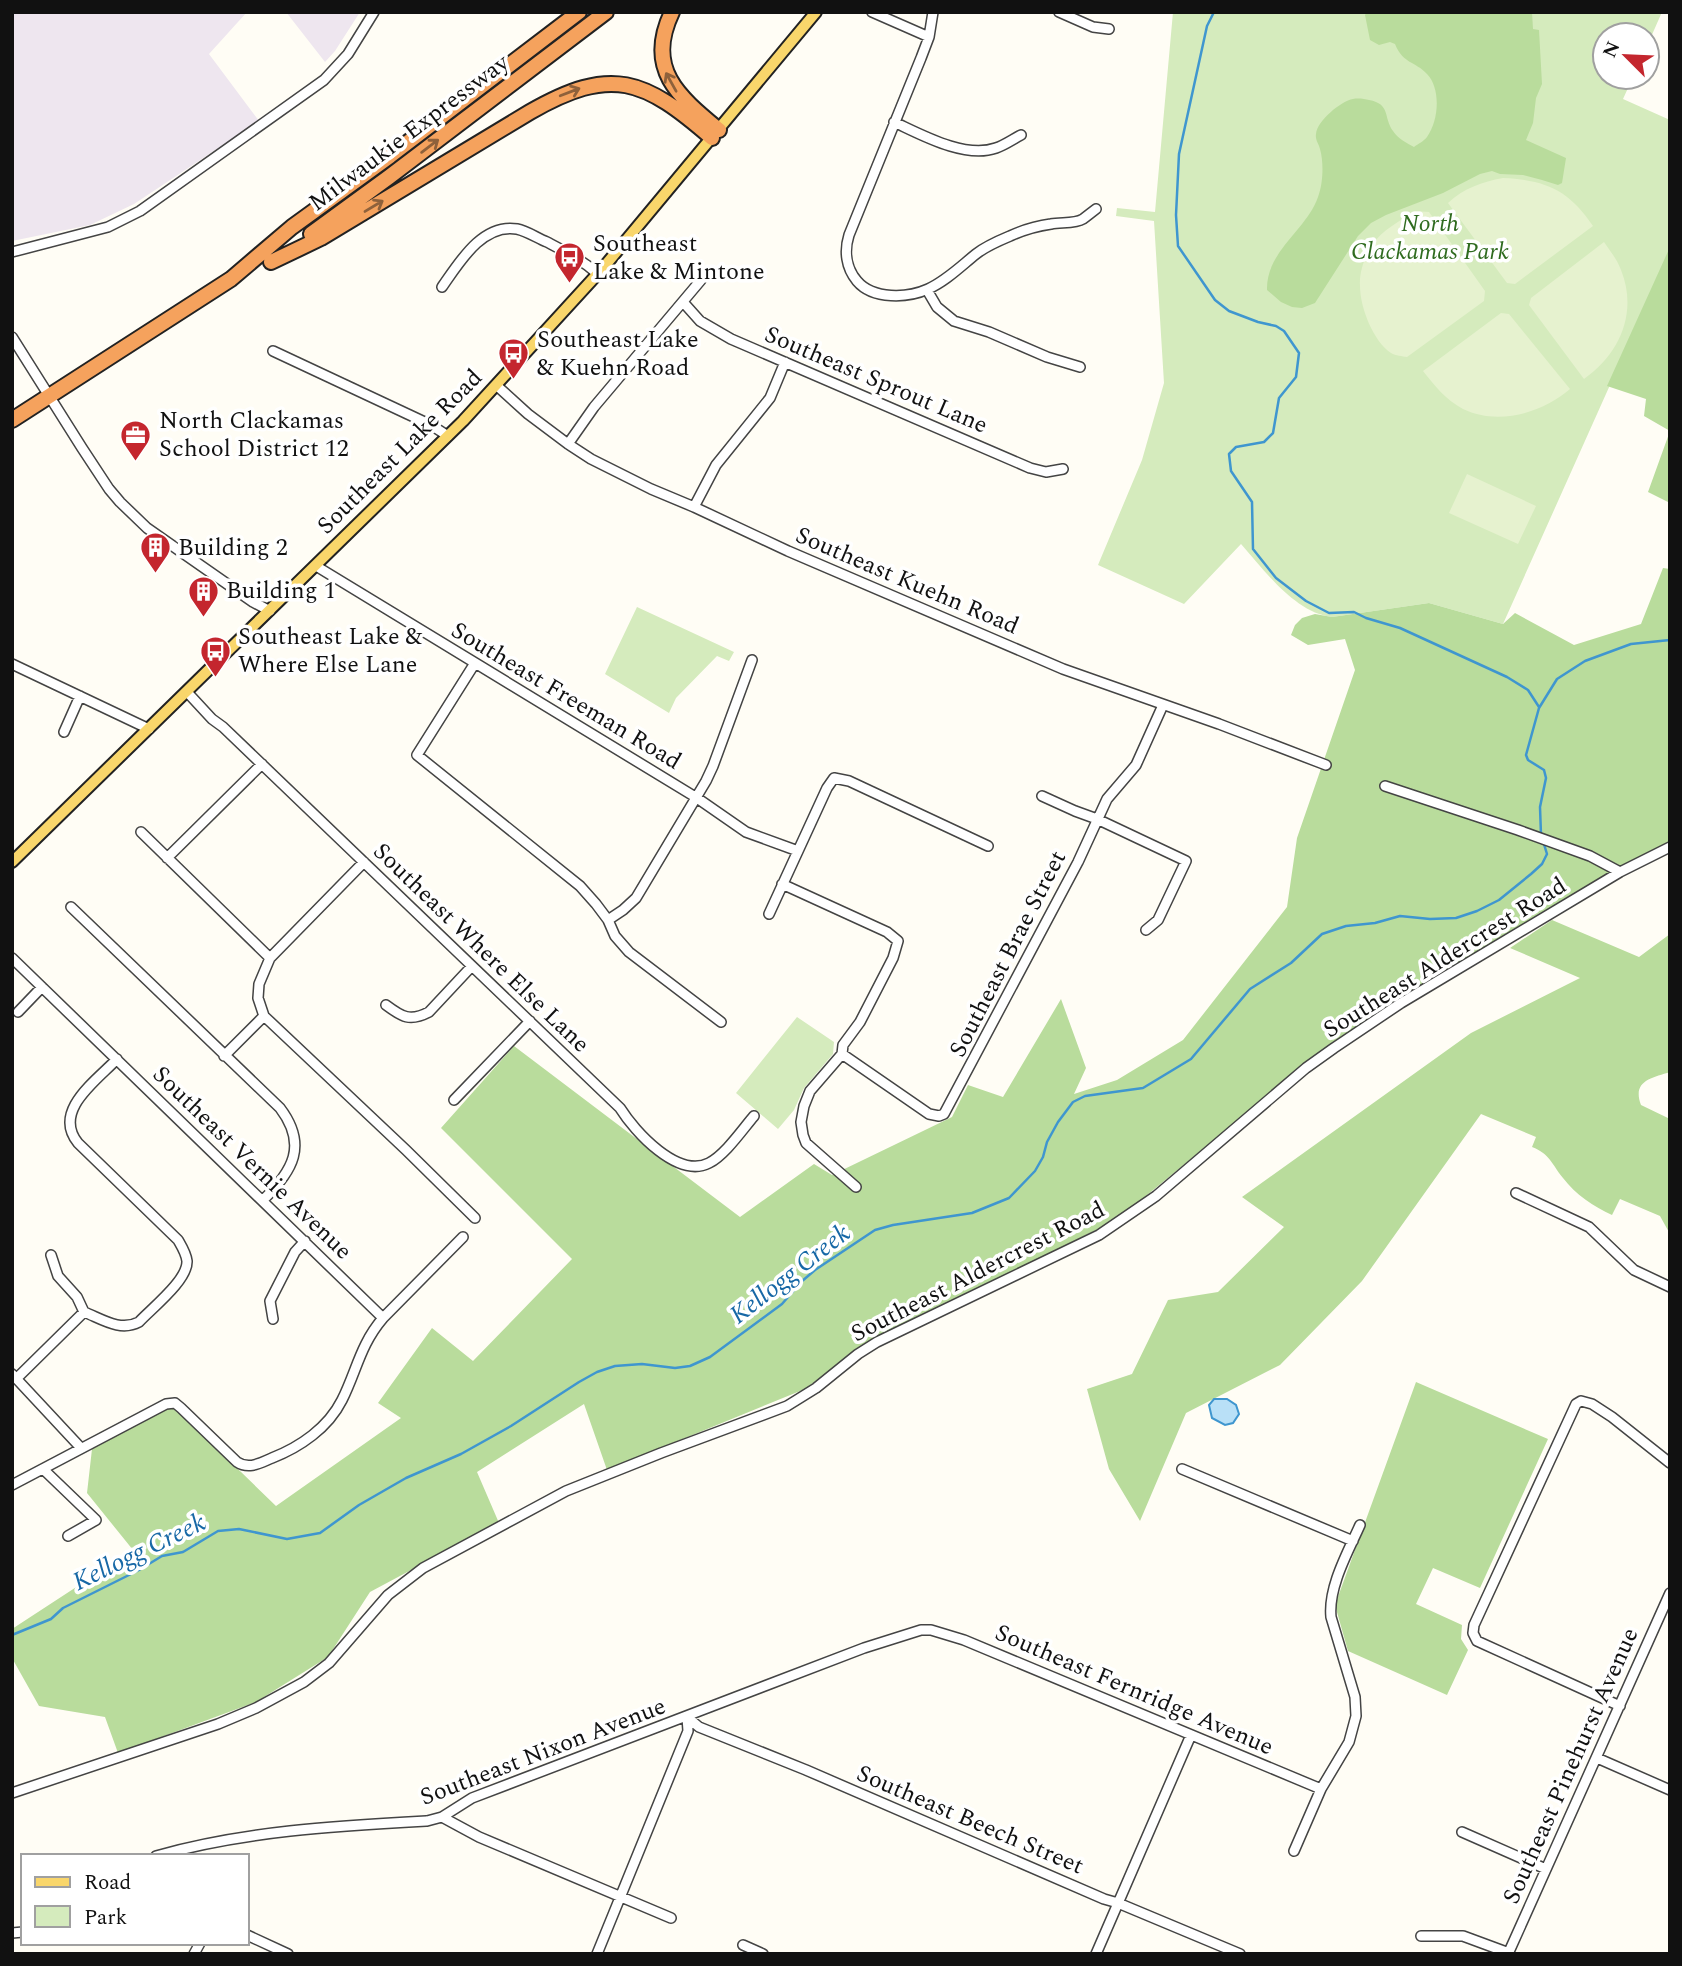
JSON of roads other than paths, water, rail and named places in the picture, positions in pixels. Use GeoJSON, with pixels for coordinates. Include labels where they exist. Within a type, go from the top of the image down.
{"type":"FeatureCollection","features":[{"type":"Feature","properties":{"kind":"highway","name":"Milwaukie Expressway"},"geometry":{"type":"LineString","coordinates":[[232,279],[271,262],[389,177],[607,12]]}},
{"type":"Feature","properties":{"kind":"highway"},"geometry":{"type":"LineString","coordinates":[[672,12],[663,36],[662,49],[668,79],[684,101],[716,134]]}},
{"type":"Feature","properties":{"kind":"highway","name":"Milwaukie Expressway"},"geometry":{"type":"LineString","coordinates":[[12,420],[232,279],[292,227],[390,156],[574,15]]}},
{"type":"Feature","properties":{"kind":"highway"},"geometry":{"type":"LineString","coordinates":[[271,262],[321,238],[530,112],[577,89],[612,84],[642,89],[716,134]]}},
{"type":"Feature","properties":{"kind":"main road","name":"Southeast Lake Road"},"geometry":{"type":"LineString","coordinates":[[12,862],[448,436],[598,274],[816,12]]}},
{"type":"Feature","properties":{"kind":"street"},"geometry":{"type":"LineString","coordinates":[[12,252],[113,225],[140,211],[324,80],[348,54],[374,12]]}},
{"type":"Feature","properties":{"kind":"street"},"geometry":{"type":"LineString","coordinates":[[872,12],[929,37]]}},
{"type":"Feature","properties":{"kind":"street"},"geometry":{"type":"LineString","coordinates":[[933,12],[929,37],[849,235],[846,251],[848,264],[860,285],[886,295],[927,290],[994,243],[1040,226],[1081,220],[1096,209]]}},
{"type":"Feature","properties":{"kind":"street"},"geometry":{"type":"LineString","coordinates":[[1059,12],[1093,27],[1109,29]]}},
{"type":"Feature","properties":{"kind":"street"},"geometry":{"type":"LineString","coordinates":[[894,122],[950,147],[972,150],[994,149],[1021,135]]}},
{"type":"Feature","properties":{"kind":"street"},"geometry":{"type":"LineString","coordinates":[[442,287],[464,257],[483,238],[509,229],[522,231],[578,257],[598,274]]}},
{"type":"Feature","properties":{"kind":"street"},"geometry":{"type":"LineString","coordinates":[[568,444],[594,407],[701,280]]}},
{"type":"Feature","properties":{"kind":"street"},"geometry":{"type":"LineString","coordinates":[[927,290],[937,307],[954,321],[1080,367]]}},
{"type":"Feature","properties":{"kind":"street","name":"Southeast Sprout Lane"},"geometry":{"type":"LineString","coordinates":[[683,302],[700,321],[712,329],[785,362],[1030,467],[1046,472],[1063,468]]}},
{"type":"Feature","properties":{"kind":"street"},"geometry":{"type":"LineString","coordinates":[[12,337],[109,489],[129,511],[147,528],[253,603],[270,611]]}},
{"type":"Feature","properties":{"kind":"street"},"geometry":{"type":"LineString","coordinates":[[273,352],[431,425],[448,436]]}},
{"type":"Feature","properties":{"kind":"street"},"geometry":{"type":"LineString","coordinates":[[694,507],[716,465],[769,398],[785,362]]}},
{"type":"Feature","properties":{"kind":"street","name":"Southeast Kuehn Road"},"geometry":{"type":"LineString","coordinates":[[496,385],[528,414],[568,444],[639,483],[788,551],[1063,669],[1326,765]]}},
{"type":"Feature","properties":{"kind":"street","name":"Southeast Freeman Road"},"geometry":{"type":"LineString","coordinates":[[316,566],[697,798],[746,832],[798,851]]}},
{"type":"Feature","properties":{"kind":"street"},"geometry":{"type":"LineString","coordinates":[[608,920],[636,898],[697,798],[713,766],[752,660]]}},
{"type":"Feature","properties":{"kind":"street"},"geometry":{"type":"LineString","coordinates":[[475,663],[417,755],[580,886],[608,920],[615,936],[629,952],[721,1022]]}},
{"type":"Feature","properties":{"kind":"street"},"geometry":{"type":"LineString","coordinates":[[12,664],[149,729]]}},
{"type":"Feature","properties":{"kind":"street","name":"Southeast Where Else Lane"},"geometry":{"type":"LineString","coordinates":[[187,692],[212,719],[620,1108],[627,1119],[660,1152],[686,1166],[708,1164],[719,1157],[754,1116]]}},
{"type":"Feature","properties":{"kind":"street"},"geometry":{"type":"LineString","coordinates":[[64,732],[80,696]]}},
{"type":"Feature","properties":{"kind":"street","name":"Southeast Brae Street"},"geometry":{"type":"LineString","coordinates":[[842,1055],[929,1114],[944,1114],[1078,862],[1111,793],[1136,765],[1163,705]]}},
{"type":"Feature","properties":{"kind":"street"},"geometry":{"type":"LineString","coordinates":[[167,858],[262,764]]}},
{"type":"Feature","properties":{"kind":"street"},"geometry":{"type":"LineString","coordinates":[[769,914],[834,778],[849,781],[988,846]]}},
{"type":"Feature","properties":{"kind":"street"},"geometry":{"type":"LineString","coordinates":[[1385,786],[1518,830],[1601,861],[1620,872]]}},
{"type":"Feature","properties":{"kind":"street"},"geometry":{"type":"LineString","coordinates":[[1042,796],[1186,861],[1158,920],[1146,930]]}},
{"type":"Feature","properties":{"kind":"street"},"geometry":{"type":"LineString","coordinates":[[141,832],[270,958]]}},
{"type":"Feature","properties":{"kind":"street","name":"Southeast Aldercrest Road"},"geometry":{"type":"LineString","coordinates":[[12,1793],[190,1734],[256,1708],[304,1682],[329,1663],[344,1649],[388,1595],[424,1568],[566,1491],[787,1406],[816,1388],[877,1342],[1099,1235],[1156,1195],[1306,1068],[1334,1048],[1401,1003],[1620,872],[1670,847]]}},
{"type":"Feature","properties":{"kind":"street"},"geometry":{"type":"LineString","coordinates":[[364,862],[270,958],[259,984],[258,998],[264,1016],[475,1218]]}},
{"type":"Feature","properties":{"kind":"street"},"geometry":{"type":"LineString","coordinates":[[782,884],[887,932],[898,941],[860,1022],[843,1045],[842,1055],[810,1091],[801,1122],[803,1135],[812,1149],[856,1187]]}},
{"type":"Feature","properties":{"kind":"street"},"geometry":{"type":"LineString","coordinates":[[71,907],[280,1108],[287,1118],[295,1142],[294,1156],[283,1179],[263,1200]]}},
{"type":"Feature","properties":{"kind":"street","name":"Southeast Vernie Avenue"},"geometry":{"type":"LineString","coordinates":[[12,958],[383,1318]]}},
{"type":"Feature","properties":{"kind":"street"},"geometry":{"type":"LineString","coordinates":[[386,1005],[404,1017],[421,1016],[429,1012],[472,966]]}},
{"type":"Feature","properties":{"kind":"street"},"geometry":{"type":"LineString","coordinates":[[18,1012],[42,987]]}},
{"type":"Feature","properties":{"kind":"street"},"geometry":{"type":"LineString","coordinates":[[224,1056],[264,1016]]}},
{"type":"Feature","properties":{"kind":"street"},"geometry":{"type":"LineString","coordinates":[[454,1100],[530,1021]]}},
{"type":"Feature","properties":{"kind":"street"},"geometry":{"type":"LineString","coordinates":[[51,1255],[58,1276],[77,1297],[83,1312],[124,1327],[139,1321],[181,1279],[186,1269],[187,1259],[178,1240],[72,1136],[69,1119],[74,1105],[117,1059]]}},
{"type":"Feature","properties":{"kind":"street"},"geometry":{"type":"LineString","coordinates":[[1516,1193],[1589,1227],[1634,1270],[1670,1287]]}},
{"type":"Feature","properties":{"kind":"street"},"geometry":{"type":"LineString","coordinates":[[12,1485],[166,1404],[175,1403],[243,1466],[250,1466],[288,1451],[319,1430],[331,1417],[342,1401],[371,1332],[463,1237]]}},
{"type":"Feature","properties":{"kind":"street"},"geometry":{"type":"LineString","coordinates":[[273,1319],[270,1301],[295,1252],[305,1241]]}},
{"type":"Feature","properties":{"kind":"street"},"geometry":{"type":"LineString","coordinates":[[81,1448],[15,1376],[83,1312]]}},
{"type":"Feature","properties":{"kind":"street"},"geometry":{"type":"LineString","coordinates":[[1620,1706],[1477,1641],[1472,1633],[1576,1404],[1581,1401],[1592,1404],[1670,1463]]}},
{"type":"Feature","properties":{"kind":"street"},"geometry":{"type":"LineString","coordinates":[[43,1469],[96,1520],[68,1536]]}},
{"type":"Feature","properties":{"kind":"street"},"geometry":{"type":"LineString","coordinates":[[1182,1469],[1353,1541]]}},
{"type":"Feature","properties":{"kind":"street"},"geometry":{"type":"LineString","coordinates":[[1294,1851],[1321,1789],[1349,1742],[1356,1716],[1355,1697],[1330,1606],[1332,1594],[1360,1525]]}},
{"type":"Feature","properties":{"kind":"street","name":"Southeast Pinehurst Avenue"},"geometry":{"type":"LineString","coordinates":[[1508,1953],[1670,1593]]}},
{"type":"Feature","properties":{"kind":"street","name":"Southeast Nixon Avenue"},"geometry":{"type":"LineString","coordinates":[[165,1854],[246,1836],[427,1821],[442,1817],[472,1798],[864,1648],[921,1630],[931,1630]]}},
{"type":"Feature","properties":{"kind":"street","name":"Southeast Fernridge Avenue"},"geometry":{"type":"LineString","coordinates":[[931,1630],[964,1640],[1321,1789]]}},
{"type":"Feature","properties":{"kind":"street"},"geometry":{"type":"LineString","coordinates":[[597,1954],[688,1731],[687,1717]]}},
{"type":"Feature","properties":{"kind":"street","name":"Southeast Beech Street"},"geometry":{"type":"LineString","coordinates":[[687,1717],[699,1727],[1240,1954]]}},
{"type":"Feature","properties":{"kind":"street"},"geometry":{"type":"LineString","coordinates":[[1096,1954],[1191,1735]]}},
{"type":"Feature","properties":{"kind":"street"},"geometry":{"type":"LineString","coordinates":[[1597,1758],[1670,1790]]}},
{"type":"Feature","properties":{"kind":"street"},"geometry":{"type":"LineString","coordinates":[[442,1817],[479,1837],[671,1918]]}},
{"type":"Feature","properties":{"kind":"street"},"geometry":{"type":"LineString","coordinates":[[1462,1832],[1546,1869]]}},
{"type":"Feature","properties":{"kind":"street"},"geometry":{"type":"LineString","coordinates":[[248,1935],[288,1954]]}},
{"type":"Feature","properties":{"kind":"street"},"geometry":{"type":"LineString","coordinates":[[1421,1936],[1463,1936],[1508,1953]]}},
{"type":"Feature","properties":{"kind":"street"},"geometry":{"type":"LineString","coordinates":[[743,1945],[763,1954]]}},
{"type":"Feature","properties":{"kind":"water"},"geometry":{"type":"Polygon","coordinates":[[[1214,1399],[1227,1399],[1236,1405],[1239,1414],[1233,1423],[1225,1425],[1212,1418],[1209,1405],[1214,1399]]]}},
{"type":"Feature","properties":{"kind":"waterway"},"geometry":{"type":"LineString","coordinates":[[1214,12],[1207,26],[1179,154],[1176,215],[1178,246],[1215,300],[1229,311],[1284,331],[1299,353],[1296,377],[1279,398],[1273,433],[1264,442],[1236,447],[1229,454],[1231,471],[1252,502],[1253,549],[1276,578],[1306,601],[1329,613],[1354,612],[1400,628],[1507,677],[1528,690],[1539,707]]}},
{"type":"Feature","properties":{"kind":"waterway","name":"Kellogg Creek"},"geometry":{"type":"LineString","coordinates":[[1541,835],[1540,807],[1546,778],[1544,770],[1528,760],[1526,755],[1539,708],[1557,679],[1585,661],[1631,644],[1670,640]]}},
{"type":"Feature","properties":{"kind":"waterway","name":"Kellogg Creek"},"geometry":{"type":"LineString","coordinates":[[12,1635],[51,1619],[63,1608],[162,1556],[183,1552],[218,1531],[239,1529],[287,1539],[320,1533],[359,1505],[406,1478],[461,1454],[597,1372],[615,1366],[642,1364],[675,1368],[690,1366],[710,1357],[782,1304],[815,1270],[875,1230],[972,1213],[1009,1198],[1035,1171],[1058,1122],[1073,1102],[1085,1096],[1143,1088],[1191,1059],[1250,989],[1291,963],[1322,934],[1346,926],[1375,923],[1400,916],[1456,918],[1477,911],[1499,900],[1542,864],[1547,854],[1543,841]]}},
{"type":"Feature","properties":{"kind":"place","name":"Southeast Lake & Mintone"},"geometry":{"type":"Point","coordinates":[570,285]}},
{"type":"Feature","properties":{"kind":"place","name":"Southeast Lake & Kuehn Road"},"geometry":{"type":"Point","coordinates":[514,381]}},
{"type":"Feature","properties":{"kind":"place","name":"North Clackamas School District 12"},"geometry":{"type":"Point","coordinates":[136,462]}},
{"type":"Feature","properties":{"kind":"place","name":"Building 2"},"geometry":{"type":"Point","coordinates":[155,575]}},
{"type":"Feature","properties":{"kind":"place","name":"Building 1"},"geometry":{"type":"Point","coordinates":[203,618]}},
{"type":"Feature","properties":{"kind":"place","name":"Southeast Lake & Where Else Lane"},"geometry":{"type":"Point","coordinates":[215,678]}},
{"type":"Feature","properties":{"kind":"park label","name":"North Clackamas Park"},"geometry":{"type":"Point","coordinates":[1430,238]}}]}
